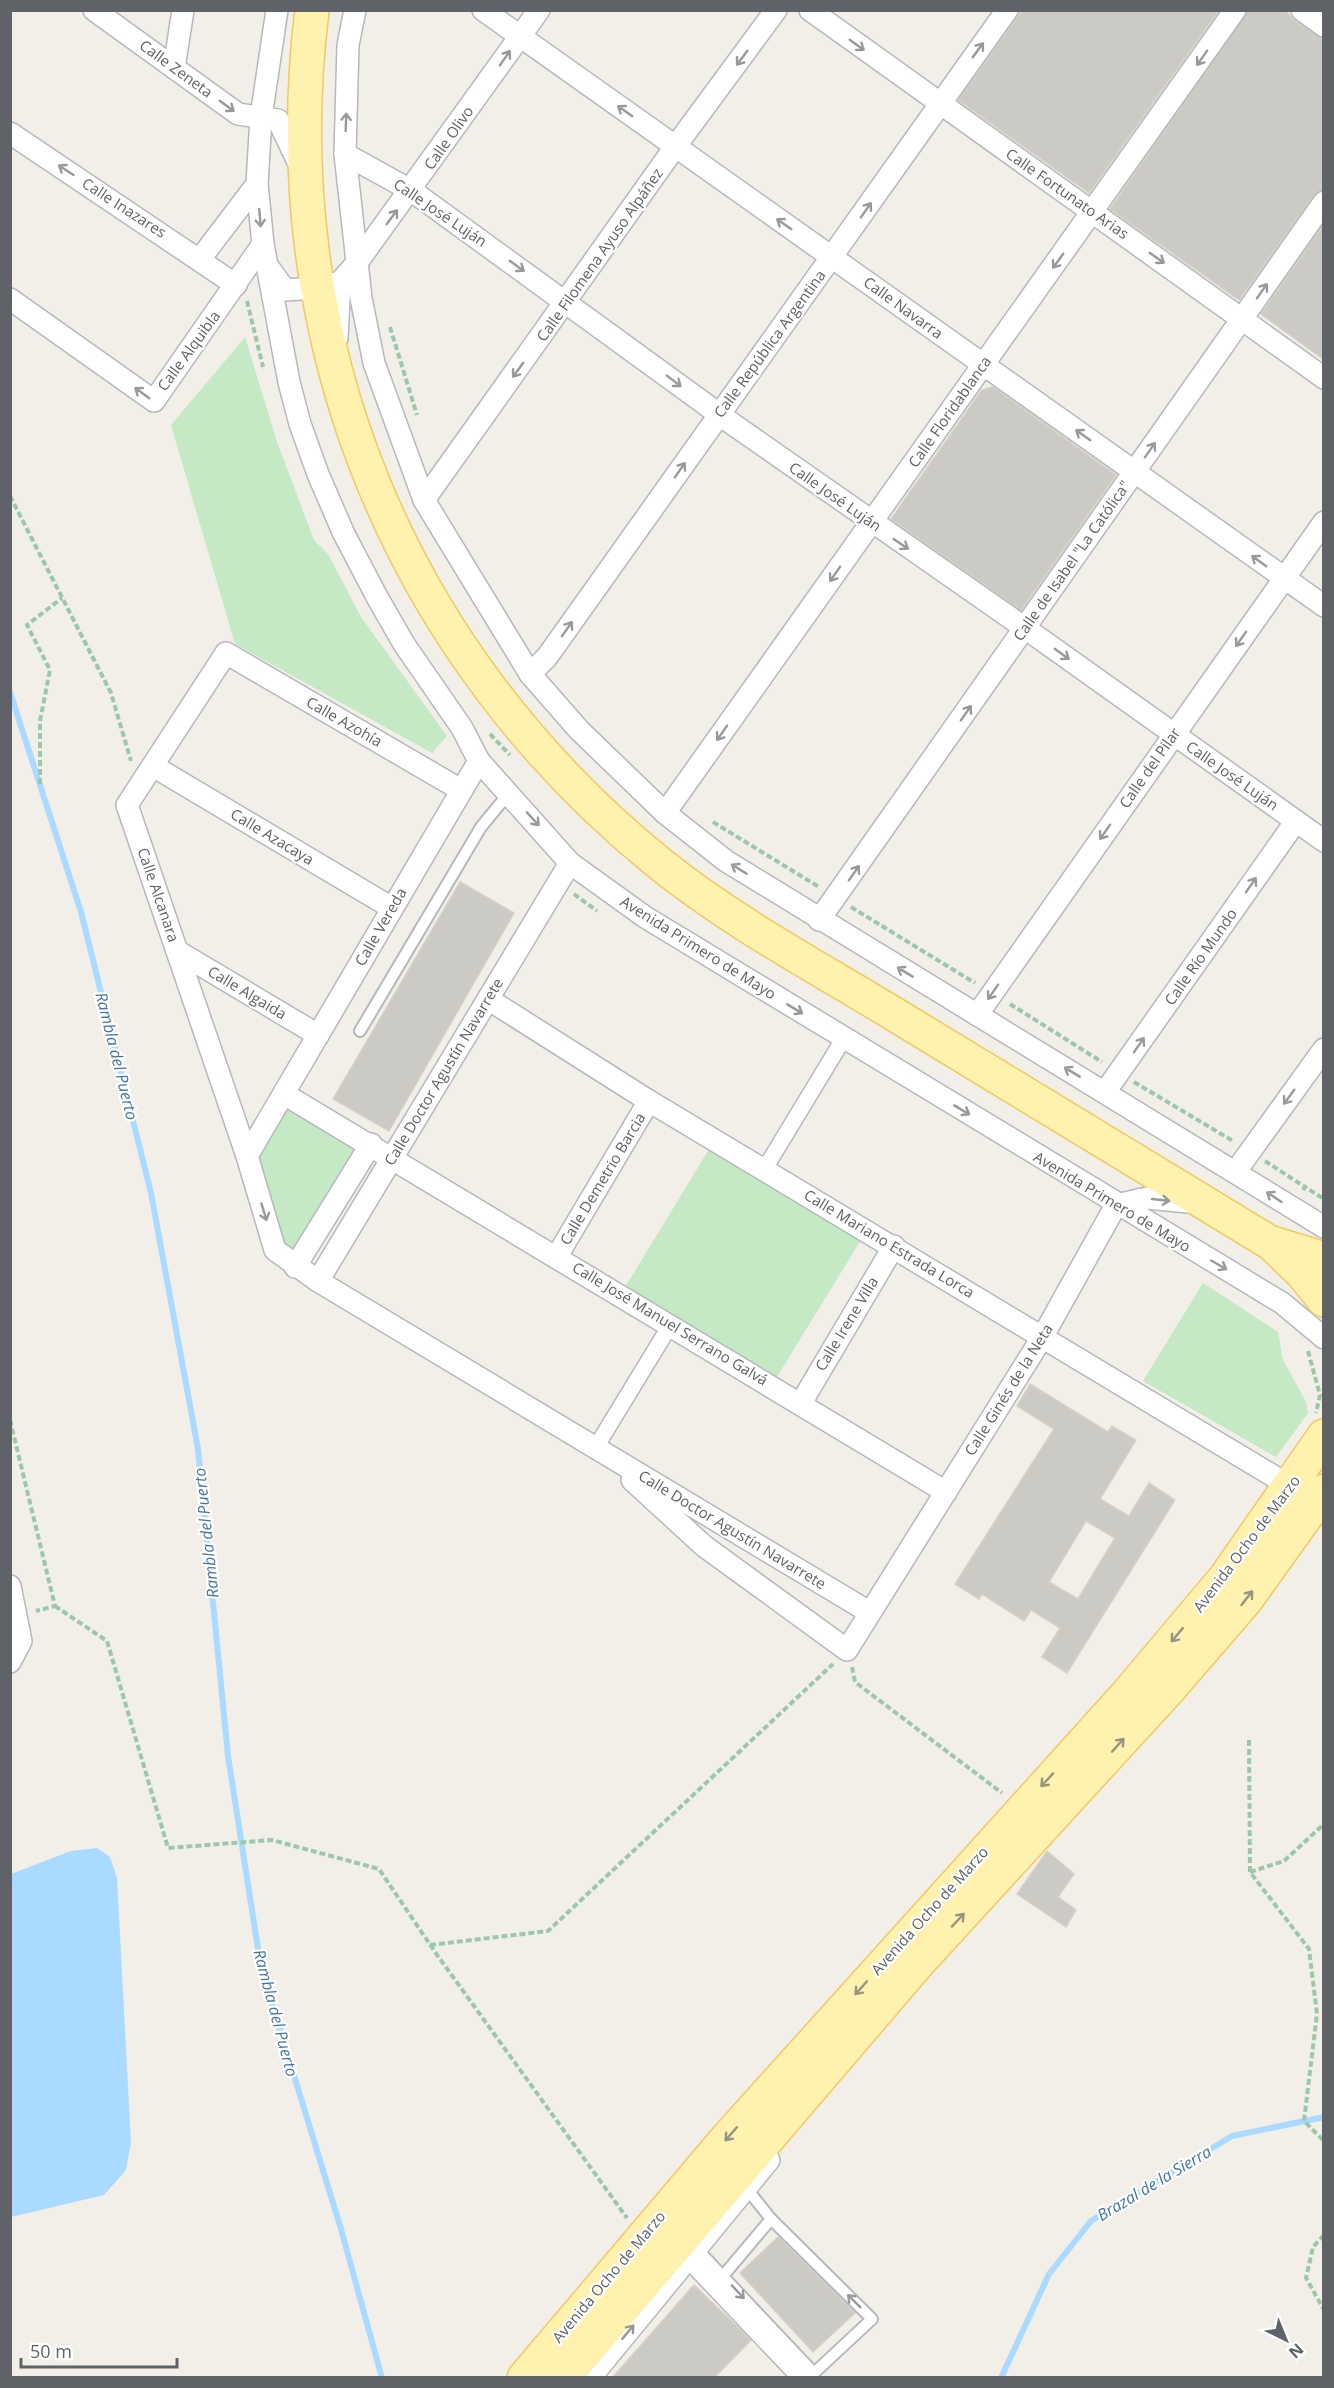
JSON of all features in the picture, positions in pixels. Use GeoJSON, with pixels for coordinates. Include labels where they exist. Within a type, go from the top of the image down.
{"type":"FeatureCollection","features":[{"type":"Feature","properties":{"kind":"main road","name":"Avenida Primero de Mayo"},"geometry":{"type":"LineString","coordinates":[[312,10],[305,83],[304,174],[314,287],[334,372],[355,440],[394,534],[439,616],[493,694],[552,764],[605,816],[662,865],[726,910],[1269,1242],[1302,1273],[1323,1300]]}},
{"type":"Feature","properties":{"kind":"main road","name":"Avenida Primero de Mayo"},"geometry":{"type":"LineString","coordinates":[[1269,1242],[1323,1259]]}},
{"type":"Feature","properties":{"kind":"main road","name":"Avenida Ocho de Marzo"},"geometry":{"type":"LineString","coordinates":[[524,2378],[729,2136],[1129,1692],[1225,1578],[1323,1436]]}},
{"type":"Feature","properties":{"kind":"main road","name":"Avenida Ocho de Marzo"},"geometry":{"type":"LineString","coordinates":[[563,2378],[918,1963],[1178,1680],[1246,1600],[1323,1491]]}},
{"type":"Feature","properties":{"kind":"street","name":"Calle Zeneta"},"geometry":{"type":"LineString","coordinates":[[94,10],[238,114],[261,117]]}},
{"type":"Feature","properties":{"kind":"street"},"geometry":{"type":"LineString","coordinates":[[174,68],[183,10]]}},
{"type":"Feature","properties":{"kind":"street","name":"Avenida Primero de Mayo"},"geometry":{"type":"LineString","coordinates":[[277,10],[261,117],[257,184],[263,244],[278,326],[300,424],[343,531],[404,644],[462,728],[479,761],[570,863],[645,917],[1116,1205],[1282,1303],[1323,1338]]}},
{"type":"Feature","properties":{"kind":"street"},"geometry":{"type":"LineString","coordinates":[[355,10],[348,45],[345,154],[356,264],[374,363],[424,500],[530,674],[579,730],[671,804],[726,861],[1323,1227]]}},
{"type":"Feature","properties":{"kind":"street","name":"Calle Navarra"},"geometry":{"type":"LineString","coordinates":[[483,10],[1323,606]]}},
{"type":"Feature","properties":{"kind":"street","name":"Calle Olivo"},"geometry":{"type":"LineString","coordinates":[[356,264],[412,191],[539,10]]}},
{"type":"Feature","properties":{"kind":"street","name":"Calle Filomena Ayuso Alpáñez"},"geometry":{"type":"LineString","coordinates":[[424,500],[567,302],[675,147],[776,10]]}},
{"type":"Feature","properties":{"kind":"street","name":"Calle Fortunato Arias"},"geometry":{"type":"LineString","coordinates":[[810,10],[1323,378]]}},
{"type":"Feature","properties":{"kind":"street","name":"Calle República Argentina"},"geometry":{"type":"LineString","coordinates":[[530,674],[546,657],[832,258],[1006,10]]}},
{"type":"Feature","properties":{"kind":"street","name":"Calle Floridablanca"},"geometry":{"type":"LineString","coordinates":[[671,804],[1235,10]]}},
{"type":"Feature","properties":{"kind":"street"},"geometry":{"type":"LineString","coordinates":[[1302,10],[1323,26]]}},
{"type":"Feature","properties":{"kind":"street","name":"Avenida Primero de Mayo"},"geometry":{"type":"LineString","coordinates":[[261,117],[278,120],[304,174]]}},
{"type":"Feature","properties":{"kind":"street","name":"Calle Inazares"},"geometry":{"type":"LineString","coordinates":[[10,133],[236,285]]}},
{"type":"Feature","properties":{"kind":"street","name":"Calle José Luján"},"geometry":{"type":"LineString","coordinates":[[345,154],[412,191],[719,415],[1025,628],[1323,841]]}},
{"type":"Feature","properties":{"kind":"street"},"geometry":{"type":"LineString","coordinates":[[200,259],[257,184]]}},
{"type":"Feature","properties":{"kind":"street","name":"Calle de Isabel \"La Católica\""},"geometry":{"type":"LineString","coordinates":[[819,920],[1323,202]]}},
{"type":"Feature","properties":{"kind":"street","name":"Calle Alquibla"},"geometry":{"type":"LineString","coordinates":[[10,298],[154,401],[263,244]]}},
{"type":"Feature","properties":{"kind":"street"},"geometry":{"type":"LineString","coordinates":[[314,287],[356,264]]}},
{"type":"Feature","properties":{"kind":"street","name":"Avenida Primero de Mayo"},"geometry":{"type":"LineString","coordinates":[[267,265],[314,287],[278,326]]}},
{"type":"Feature","properties":{"kind":"street","name":"Calle del Pilar"},"geometry":{"type":"LineString","coordinates":[[977,1015],[1323,522]]}},
{"type":"Feature","properties":{"kind":"street","name":"Calle Alcanara"},"geometry":{"type":"LineString","coordinates":[[226,653],[128,805],[247,1156],[275,1250],[295,1267]]}},
{"type":"Feature","properties":{"kind":"street","name":"Calle Azohía"},"geometry":{"type":"LineString","coordinates":[[226,653],[461,790]]}},
{"type":"Feature","properties":{"kind":"street","name":"Calle Vereda"},"geometry":{"type":"LineString","coordinates":[[247,1156],[479,761]]}},
{"type":"Feature","properties":{"kind":"street","name":"Calle Azacaya"},"geometry":{"type":"LineString","coordinates":[[153,766],[392,908]]}},
{"type":"Feature","properties":{"kind":"street","name":"Calle Río Mundo"},"geometry":{"type":"LineString","coordinates":[[1106,1092],[1296,821]]}},
{"type":"Feature","properties":{"kind":"street","name":"Calle Doctor Agustín Navarrete"},"geometry":{"type":"LineString","coordinates":[[318,1281],[570,863]]}},
{"type":"Feature","properties":{"kind":"street","name":"Calle Algaida"},"geometry":{"type":"LineString","coordinates":[[177,951],[318,1035]]}},
{"type":"Feature","properties":{"kind":"street","name":"Calle Mariano Estrada Lorca"},"geometry":{"type":"LineString","coordinates":[[488,999],[649,1101],[894,1246],[1290,1486]]}},
{"type":"Feature","properties":{"kind":"street"},"geometry":{"type":"LineString","coordinates":[[764,1170],[844,1038]]}},
{"type":"Feature","properties":{"kind":"street"},"geometry":{"type":"LineString","coordinates":[[1236,1172],[1323,1049]]}},
{"type":"Feature","properties":{"kind":"street","name":"Calle José Manuel Serrano Galvá"},"geometry":{"type":"LineString","coordinates":[[284,1094],[671,1324],[946,1492]]}},
{"type":"Feature","properties":{"kind":"street","name":"Calle Demetrio Barcia"},"geometry":{"type":"LineString","coordinates":[[557,1256],[649,1101]]}},
{"type":"Feature","properties":{"kind":"street","name":"Calle Doctor Agustín Navarrete"},"geometry":{"type":"LineString","coordinates":[[370,1144],[295,1267],[869,1612]]}},
{"type":"Feature","properties":{"kind":"street"},"geometry":{"type":"LineString","coordinates":[[1116,1205],[1147,1198],[1207,1204]]}},
{"type":"Feature","properties":{"kind":"street","name":"Calle Ginés de la Neta"},"geometry":{"type":"LineString","coordinates":[[847,1650],[1043,1336],[1116,1205]]}},
{"type":"Feature","properties":{"kind":"street","name":"Calle Irene Villa"},"geometry":{"type":"LineString","coordinates":[[801,1403],[894,1246]]}},
{"type":"Feature","properties":{"kind":"street"},"geometry":{"type":"LineString","coordinates":[[596,1447],[671,1324]]}},
{"type":"Feature","properties":{"kind":"street","name":"Calle Doctor Agustín Navarrete"},"geometry":{"type":"LineString","coordinates":[[596,1447],[705,1546],[847,1650]]}},
{"type":"Feature","properties":{"kind":"street"},"geometry":{"type":"LineString","coordinates":[[10,1586],[18,1616],[21,1641],[10,1662]]}},
{"type":"Feature","properties":{"kind":"street"},"geometry":{"type":"LineString","coordinates":[[591,2378],[747,2189],[918,1963]]}},
{"type":"Feature","properties":{"kind":"street"},"geometry":{"type":"LineString","coordinates":[[694,2254],[804,2378]]}},
{"type":"Feature","properties":{"kind":"lane"},"geometry":{"type":"LineString","coordinates":[[360,1031],[481,827],[509,793]]}},
{"type":"Feature","properties":{"kind":"lane"},"geometry":{"type":"LineString","coordinates":[[694,2254],[723,2276],[814,2373],[872,2319],[771,2218],[747,2189]]}},
{"type":"Feature","properties":{"kind":"lane"},"geometry":{"type":"LineString","coordinates":[[723,2276],[771,2218]]}},
{"type":"Feature","properties":{"kind":"path"},"geometry":{"type":"LineString","coordinates":[[387,316],[418,418]]}},
{"type":"Feature","properties":{"kind":"path"},"geometry":{"type":"LineString","coordinates":[[10,496],[111,693],[139,787]]}},
{"type":"Feature","properties":{"kind":"path"},"geometry":{"type":"LineString","coordinates":[[40,784],[39,721],[50,669],[27,625],[62,598]]}},
{"type":"Feature","properties":{"kind":"path"},"geometry":{"type":"LineString","coordinates":[[488,731],[511,757]]}},
{"type":"Feature","properties":{"kind":"path"},"geometry":{"type":"LineString","coordinates":[[671,804],[836,898],[1305,1187]]}},
{"type":"Feature","properties":{"kind":"path"},"geometry":{"type":"LineString","coordinates":[[10,1420],[55,1606],[107,1641],[168,1848],[272,1840],[380,1869],[430,1945],[632,2224]]}},
{"type":"Feature","properties":{"kind":"path"},"geometry":{"type":"LineString","coordinates":[[18,1616],[55,1606]]}},
{"type":"Feature","properties":{"kind":"path"},"geometry":{"type":"LineString","coordinates":[[430,1945],[548,1931],[847,1650],[855,1682],[1008,1797]]}},
{"type":"Feature","properties":{"kind":"path"},"geometry":{"type":"LineString","coordinates":[[1249,1740],[1250,1872],[1309,1949],[1317,2014],[1304,2121],[1323,2141]]}},
{"type":"Feature","properties":{"kind":"path"},"geometry":{"type":"LineString","coordinates":[[1250,1872],[1284,1861],[1323,1824]]}},
{"type":"Feature","properties":{"kind":"path"},"geometry":{"type":"LineString","coordinates":[[1323,2235],[1313,2247],[1306,2278],[1323,2310]]}},
{"type":"Feature","properties":{"kind":"green space"},"geometry":{"type":"Polygon","coordinates":[[[245,337],[277,442],[314,540],[328,554],[361,617],[447,736],[432,753],[235,644],[171,425],[245,337]]]}},
{"type":"Feature","properties":{"kind":"green space"},"geometry":{"type":"Polygon","coordinates":[[[284,1094],[371,1144],[295,1267],[275,1250],[247,1156],[284,1094]]]}},
{"type":"Feature","properties":{"kind":"green space"},"geometry":{"type":"Polygon","coordinates":[[[714,1141],[867,1230],[772,1385],[621,1294],[714,1141]]]}},
{"type":"Feature","properties":{"kind":"green space"},"geometry":{"type":"Polygon","coordinates":[[[1203,1283],[1278,1332],[1283,1360],[1306,1402],[1308,1413],[1276,1457],[1143,1381],[1203,1283]]]}},
{"type":"Feature","properties":{"kind":"water"},"geometry":{"type":"Polygon","coordinates":[[[97,1848],[110,1857],[117,1878],[131,2143],[126,2170],[104,2195],[11,2217],[11,1874],[71,1851],[97,1848]]]}},
{"type":"Feature","properties":{"kind":"building"},"geometry":{"type":"Polygon","coordinates":[[[1022,10],[1219,10],[1089,193],[958,100],[1022,10]]]}},
{"type":"Feature","properties":{"kind":"building"},"geometry":{"type":"Polygon","coordinates":[[[1248,10],[1285,10],[1294,20],[1323,39],[1323,190],[1314,195],[1239,300],[1110,209],[1248,10]]]}},
{"type":"Feature","properties":{"kind":"building"},"geometry":{"type":"Polygon","coordinates":[[[1323,225],[1323,359],[1261,314],[1323,225]]]}},
{"type":"Feature","properties":{"kind":"building"},"geometry":{"type":"Polygon","coordinates":[[[993,387],[1116,475],[1021,610],[891,519],[982,390],[993,387]]]}},
{"type":"Feature","properties":{"kind":"building"},"geometry":{"type":"Polygon","coordinates":[[[460,882],[514,913],[389,1131],[333,1099],[460,882]]]}},
{"type":"Feature","properties":{"kind":"building"},"geometry":{"type":"Polygon","coordinates":[[[1030,1384],[1108,1432],[1112,1426],[1136,1440],[1100,1499],[1129,1516],[1149,1483],[1175,1500],[1067,1673],[1042,1657],[1060,1628],[1031,1610],[1024,1621],[982,1594],[979,1599],[955,1584],[1054,1429],[1017,1406],[1030,1384]],[[1086,1521],[1049,1582],[1078,1599],[1115,1538],[1086,1521]]]}},
{"type":"Feature","properties":{"kind":"building"},"geometry":{"type":"Polygon","coordinates":[[[1047,1851],[1074,1874],[1058,1897],[1076,1910],[1066,1927],[1017,1894],[1047,1851]]]}},
{"type":"Feature","properties":{"kind":"building"},"geometry":{"type":"Polygon","coordinates":[[[778,2237],[855,2313],[813,2352],[740,2273],[778,2237]]]}},
{"type":"Feature","properties":{"kind":"building"},"geometry":{"type":"Polygon","coordinates":[[[694,2285],[751,2340],[714,2378],[612,2378],[694,2285]]]}},
{"type":"Feature","properties":{"kind":"waterway","name":"Rambla del Puerto"},"geometry":{"type":"LineString","coordinates":[[10,692],[81,912],[151,1193],[198,1449],[228,1756],[261,1968],[341,2229],[382,2378]]}},
{"type":"Feature","properties":{"kind":"waterway","name":"Brazal de la Sierra"},"geometry":{"type":"LineString","coordinates":[[1001,2378],[1049,2274],[1091,2221],[1232,2136],[1324,2117]]}}]}
